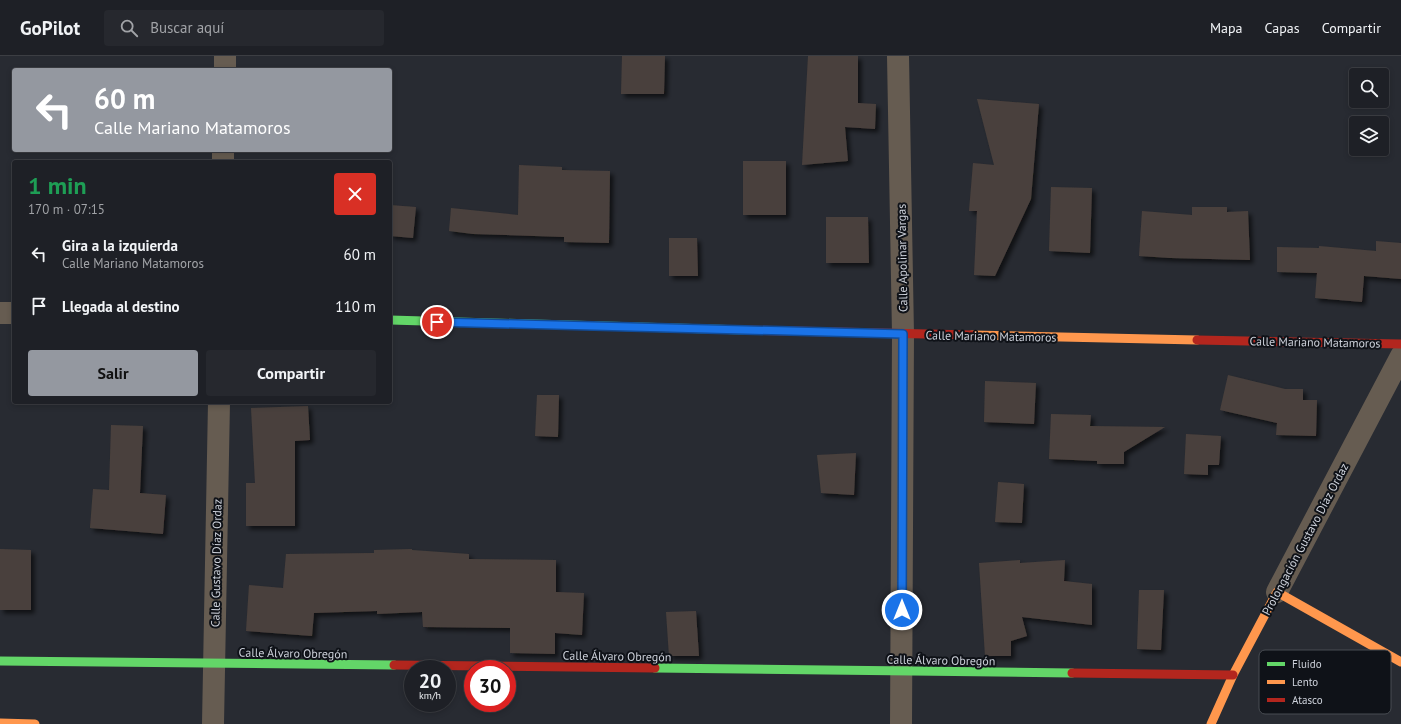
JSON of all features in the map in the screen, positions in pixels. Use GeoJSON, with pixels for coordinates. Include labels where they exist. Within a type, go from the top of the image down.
{"type":"FeatureCollection","features":[{"type":"Feature","properties":{"kind":"street"},"geometry":{"type":"LineString","coordinates":[[225,56],[225,68]]}},
{"type":"Feature","properties":{"kind":"street","name":"Calle Apolinar Vargas"},"geometry":{"type":"LineString","coordinates":[[898,56],[903,334],[901,724]]}},
{"type":"Feature","properties":{"kind":"street"},"geometry":{"type":"LineString","coordinates":[[0,313],[12,313]]}},
{"type":"Feature","properties":{"kind":"street","name":"Calle Mariano Matamoros"},"geometry":{"type":"LineString","coordinates":[[392,320],[903,334],[1401,344]]}},
{"type":"Feature","properties":{"kind":"street","name":"Prolongación Gustavo Díaz Ordaz"},"geometry":{"type":"LineString","coordinates":[[1211,724],[1233,675],[1401,356]]}},
{"type":"Feature","properties":{"kind":"street","name":"Calle Gustavo Díaz Ordaz"},"geometry":{"type":"LineString","coordinates":[[213,724],[219,404]]}},
{"type":"Feature","properties":{"kind":"street"},"geometry":{"type":"LineString","coordinates":[[1277,592],[1380,650]]}},
{"type":"Feature","properties":{"kind":"street"},"geometry":{"type":"LineString","coordinates":[[1391,656],[1401,662]]}},
{"type":"Feature","properties":{"kind":"street","name":"Calle Álvaro Obregón"},"geometry":{"type":"LineString","coordinates":[[0,661],[1233,675]]}},
{"type":"Feature","properties":{"kind":"street"},"geometry":{"type":"LineString","coordinates":[[0,723],[34,724]]}},
{"type":"Feature","properties":{"kind":"building"},"geometry":{"type":"Polygon","coordinates":[[[622,56],[665,56],[664,94],[621,94],[622,56]]]}},
{"type":"Feature","properties":{"kind":"building"},"geometry":{"type":"Polygon","coordinates":[[[808,56],[858,56],[858,103],[876,104],[875,129],[845,127],[848,161],[802,165],[808,56]]]}},
{"type":"Feature","properties":{"kind":"building"},"geometry":{"type":"Polygon","coordinates":[[[977,99],[1039,104],[1031,199],[995,276],[974,275],[977,211],[969,211],[973,163],[994,165],[977,99]]]}},
{"type":"Feature","properties":{"kind":"building"},"geometry":{"type":"Polygon","coordinates":[[[743,161],[786,161],[786,215],[743,215],[743,161]]]}},
{"type":"Feature","properties":{"kind":"building"},"geometry":{"type":"Polygon","coordinates":[[[519,165],[562,167],[562,170],[610,171],[609,243],[564,242],[564,237],[473,234],[449,231],[451,208],[518,215],[519,165]]]}},
{"type":"Feature","properties":{"kind":"building"},"geometry":{"type":"Polygon","coordinates":[[[1051,187],[1092,188],[1090,253],[1049,251],[1051,187]]]}},
{"type":"Feature","properties":{"kind":"building"},"geometry":{"type":"Polygon","coordinates":[[[392,205],[416,207],[413,238],[392,236],[392,205]]]}},
{"type":"Feature","properties":{"kind":"building"},"geometry":{"type":"Polygon","coordinates":[[[1192,207],[1227,207],[1227,212],[1248,211],[1250,260],[1139,256],[1142,211],[1192,215],[1192,207]]]}},
{"type":"Feature","properties":{"kind":"building"},"geometry":{"type":"Polygon","coordinates":[[[826,217],[868,217],[869,263],[826,263],[826,217]]]}},
{"type":"Feature","properties":{"kind":"building"},"geometry":{"type":"Polygon","coordinates":[[[669,238],[697,238],[698,276],[669,276],[669,238]]]}},
{"type":"Feature","properties":{"kind":"building"},"geometry":{"type":"Polygon","coordinates":[[[1376,241],[1401,243],[1401,279],[1364,276],[1362,302],[1315,298],[1317,273],[1277,272],[1277,247],[1319,248],[1319,246],[1376,251],[1376,241]]]}},
{"type":"Feature","properties":{"kind":"building"},"geometry":{"type":"Polygon","coordinates":[[[1228,375],[1285,389],[1303,389],[1303,400],[1317,400],[1316,436],[1276,435],[1277,423],[1220,410],[1228,375]]]}},
{"type":"Feature","properties":{"kind":"building"},"geometry":{"type":"Polygon","coordinates":[[[985,381],[1036,383],[1034,424],[984,422],[985,381]]]}},
{"type":"Feature","properties":{"kind":"building"},"geometry":{"type":"Polygon","coordinates":[[[537,395],[559,395],[558,437],[535,436],[537,395]]]}},
{"type":"Feature","properties":{"kind":"building"},"geometry":{"type":"Polygon","coordinates":[[[308,406],[310,440],[295,441],[295,526],[246,526],[246,483],[255,483],[251,408],[308,406]]]}},
{"type":"Feature","properties":{"kind":"building"},"geometry":{"type":"Polygon","coordinates":[[[1051,414],[1091,415],[1090,426],[1165,427],[1124,452],[1124,464],[1097,464],[1097,461],[1049,459],[1051,414]]]}},
{"type":"Feature","properties":{"kind":"building"},"geometry":{"type":"Polygon","coordinates":[[[111,425],[143,426],[140,493],[166,495],[163,534],[90,528],[93,489],[109,490],[111,425]]]}},
{"type":"Feature","properties":{"kind":"building"},"geometry":{"type":"Polygon","coordinates":[[[1186,434],[1221,436],[1219,465],[1208,465],[1208,475],[1184,474],[1186,434]]]}},
{"type":"Feature","properties":{"kind":"building"},"geometry":{"type":"Polygon","coordinates":[[[856,453],[854,495],[821,493],[817,455],[856,453]]]}},
{"type":"Feature","properties":{"kind":"building"},"geometry":{"type":"Polygon","coordinates":[[[998,482],[1024,484],[1022,523],[995,522],[998,482]]]}},
{"type":"Feature","properties":{"kind":"building"},"geometry":{"type":"Polygon","coordinates":[[[0,549],[31,550],[31,610],[0,610],[0,549]]]}},
{"type":"Feature","properties":{"kind":"building"},"geometry":{"type":"Polygon","coordinates":[[[412,549],[469,554],[469,559],[556,560],[556,592],[584,593],[582,635],[555,633],[555,654],[510,653],[510,628],[423,627],[422,612],[377,614],[377,611],[314,613],[312,636],[246,631],[249,585],[283,588],[286,554],[374,553],[374,550],[412,549]]]}},
{"type":"Feature","properties":{"kind":"building"},"geometry":{"type":"Polygon","coordinates":[[[1020,560],[1020,563],[1065,560],[1064,581],[1092,584],[1092,625],[1022,617],[1027,636],[1011,641],[1011,656],[985,656],[979,563],[1020,560]]]}},
{"type":"Feature","properties":{"kind":"building"},"geometry":{"type":"Polygon","coordinates":[[[1139,590],[1164,590],[1161,650],[1137,649],[1139,590]]]}},
{"type":"Feature","properties":{"kind":"building"},"geometry":{"type":"Polygon","coordinates":[[[696,611],[699,656],[669,656],[666,612],[696,611]]]}},
{"type":"Feature","properties":{"kind":"traffic: fast"},"geometry":{"type":"LineString","coordinates":[[392,320],[745,330]]}},
{"type":"Feature","properties":{"kind":"traffic: fast"},"geometry":{"type":"LineString","coordinates":[[0,661],[394,665]]}},
{"type":"Feature","properties":{"kind":"traffic: fast"},"geometry":{"type":"LineString","coordinates":[[655,668],[1072,673]]}},
{"type":"Feature","properties":{"kind":"traffic: slow"},"geometry":{"type":"LineString","coordinates":[[972,335],[1197,340]]}},
{"type":"Feature","properties":{"kind":"traffic: slow"},"geometry":{"type":"LineString","coordinates":[[1211,724],[1233,675],[1277,592],[1380,650]]}},
{"type":"Feature","properties":{"kind":"traffic: slow"},"geometry":{"type":"LineString","coordinates":[[1391,656],[1401,662]]}},
{"type":"Feature","properties":{"kind":"traffic: slow"},"geometry":{"type":"LineString","coordinates":[[0,723],[35,724]]}},
{"type":"Feature","properties":{"kind":"traffic: jam"},"geometry":{"type":"LineString","coordinates":[[745,330],[972,335]]}},
{"type":"Feature","properties":{"kind":"traffic: jam"},"geometry":{"type":"LineString","coordinates":[[1197,340],[1401,344]]}},
{"type":"Feature","properties":{"kind":"traffic: jam"},"geometry":{"type":"LineString","coordinates":[[394,665],[655,668]]}},
{"type":"Feature","properties":{"kind":"traffic: jam"},"geometry":{"type":"LineString","coordinates":[[1072,673],[1233,675]]}},
{"type":"Feature","properties":{"kind":"route"},"geometry":{"type":"LineString","coordinates":[[437,322],[903,334],[902,610]]}}]}
